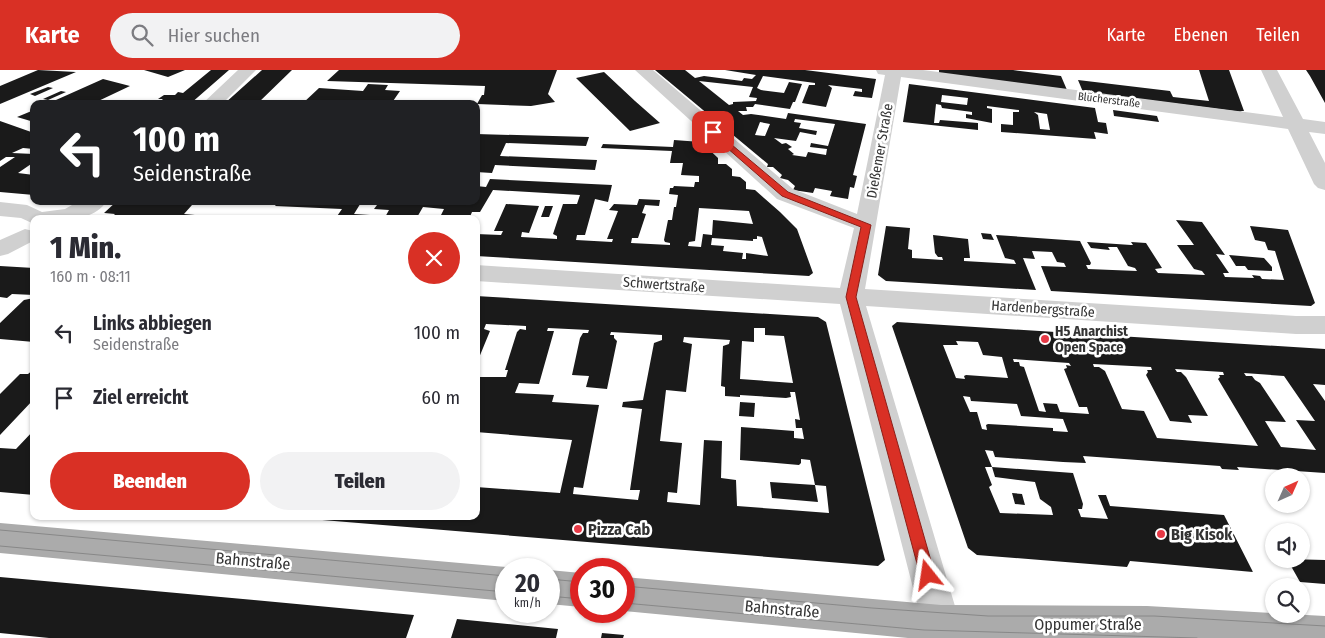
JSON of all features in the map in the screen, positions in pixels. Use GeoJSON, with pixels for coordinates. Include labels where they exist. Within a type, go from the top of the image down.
{"type":"FeatureCollection","features":[{"type":"Feature","properties":{"kind":"main road","name":"Bahnstraße"},"geometry":{"type":"LineString","coordinates":[[0,538],[495,583]]}},
{"type":"Feature","properties":{"kind":"main road","name":"Bahnstraße"},"geometry":{"type":"LineString","coordinates":[[635,595],[942,631]]}},
{"type":"Feature","properties":{"kind":"main road","name":"Oppumer Straße"},"geometry":{"type":"LineString","coordinates":[[942,631],[1147,624],[1325,635]]}},
{"type":"Feature","properties":{"kind":"street"},"geometry":{"type":"LineString","coordinates":[[215,100],[248,70]]}},
{"type":"Feature","properties":{"kind":"street"},"geometry":{"type":"LineString","coordinates":[[643,70],[785,194],[866,225]]}},
{"type":"Feature","properties":{"kind":"street","name":"Dießemer Straße"},"geometry":{"type":"LineString","coordinates":[[890,70],[866,225],[851,297],[942,631]]}},
{"type":"Feature","properties":{"kind":"street","name":"Blücherstraße"},"geometry":{"type":"LineString","coordinates":[[890,70],[1325,128]]}},
{"type":"Feature","properties":{"kind":"street"},"geometry":{"type":"LineString","coordinates":[[1269,70],[1325,184]]}},
{"type":"Feature","properties":{"kind":"street"},"geometry":{"type":"LineString","coordinates":[[73,215],[90,205]]}},
{"type":"Feature","properties":{"kind":"street"},"geometry":{"type":"LineString","coordinates":[[0,209],[27,212],[30,218]]}},
{"type":"Feature","properties":{"kind":"street"},"geometry":{"type":"LineString","coordinates":[[0,249],[30,230]]}},
{"type":"Feature","properties":{"kind":"street","name":"Schwertstraße"},"geometry":{"type":"LineString","coordinates":[[480,273],[851,297]]}},
{"type":"Feature","properties":{"kind":"street","name":"Hardenbergstraße"},"geometry":{"type":"LineString","coordinates":[[851,297],[1296,325],[1325,325]]}},
{"type":"Feature","properties":{"kind":"building"},"geometry":{"type":"Polygon","coordinates":[[[38,70],[76,72],[0,104],[0,86],[38,70]]]}},
{"type":"Feature","properties":{"kind":"building"},"geometry":{"type":"Polygon","coordinates":[[[144,70],[185,70],[168,77],[144,70]]]}},
{"type":"Feature","properties":{"kind":"building"},"geometry":{"type":"Polygon","coordinates":[[[211,70],[229,70],[195,100],[158,99],[164,95],[175,95],[178,92],[183,93],[211,70]]]}},
{"type":"Feature","properties":{"kind":"building"},"geometry":{"type":"Polygon","coordinates":[[[262,70],[292,70],[261,100],[228,100],[262,70]]]}},
{"type":"Feature","properties":{"kind":"building"},"geometry":{"type":"Polygon","coordinates":[[[339,70],[557,70],[548,94],[555,102],[531,106],[480,104],[479,100],[484,95],[485,86],[327,81],[339,70]]]}},
{"type":"Feature","properties":{"kind":"building"},"geometry":{"type":"Polygon","coordinates":[[[655,70],[685,70],[695,78],[704,76],[742,81],[744,78],[752,79],[756,75],[725,70],[805,70],[876,79],[872,98],[853,96],[855,91],[862,92],[862,89],[828,85],[832,88],[826,107],[802,103],[809,85],[815,85],[815,83],[763,76],[757,88],[761,90],[784,93],[789,82],[802,84],[790,109],[755,104],[753,107],[746,107],[747,111],[738,111],[743,115],[751,114],[786,119],[788,113],[866,124],[853,175],[857,176],[854,188],[850,187],[848,199],[830,196],[832,191],[815,188],[813,193],[793,190],[795,186],[788,180],[780,178],[782,175],[773,167],[767,167],[768,164],[655,70]],[[699,81],[729,105],[733,104],[733,102],[756,101],[757,98],[749,97],[753,87],[699,81]],[[795,119],[794,122],[801,123],[799,128],[817,131],[816,135],[800,132],[796,141],[774,138],[782,144],[786,143],[792,147],[788,149],[794,154],[792,155],[806,157],[808,152],[826,155],[827,149],[810,147],[811,143],[828,146],[835,124],[795,119]],[[760,122],[755,135],[765,136],[770,124],[760,122]]]}},
{"type":"Feature","properties":{"kind":"building"},"geometry":{"type":"Polygon","coordinates":[[[939,70],[1013,70],[1061,76],[1067,90],[939,74],[939,70]]]}},
{"type":"Feature","properties":{"kind":"building"},"geometry":{"type":"Polygon","coordinates":[[[1199,70],[1229,70],[1244,111],[1083,92],[1078,80],[1170,91],[1173,97],[1209,101],[1199,70]]]}},
{"type":"Feature","properties":{"kind":"building"},"geometry":{"type":"Polygon","coordinates":[[[1306,70],[1325,70],[1325,103],[1310,76],[1306,70]]]}},
{"type":"Feature","properties":{"kind":"building"},"geometry":{"type":"Polygon","coordinates":[[[604,72],[660,123],[630,131],[576,78],[604,72]]]}},
{"type":"Feature","properties":{"kind":"building"},"geometry":{"type":"Polygon","coordinates":[[[103,79],[130,86],[100,100],[56,100],[103,79]]]}},
{"type":"Feature","properties":{"kind":"building"},"geometry":{"type":"Polygon","coordinates":[[[368,84],[388,85],[385,90],[400,91],[394,100],[306,100],[319,88],[363,91],[368,84]]]}},
{"type":"Feature","properties":{"kind":"building"},"geometry":{"type":"Polygon","coordinates":[[[909,84],[1095,108],[1098,122],[1106,123],[1108,134],[1094,132],[1096,139],[1001,132],[1001,124],[1013,125],[1013,112],[1019,112],[1019,110],[987,106],[987,108],[992,109],[992,123],[966,118],[966,114],[972,115],[972,112],[942,108],[941,105],[936,104],[934,123],[939,123],[940,120],[978,123],[978,130],[903,122],[909,84]],[[942,95],[941,102],[967,105],[968,98],[942,95]],[[1034,112],[1038,115],[1040,129],[1050,130],[1047,114],[1034,112]]]}},
{"type":"Feature","properties":{"kind":"building"},"geometry":{"type":"Polygon","coordinates":[[[48,87],[53,88],[35,96],[30,94],[48,87]]]}},
{"type":"Feature","properties":{"kind":"building"},"geometry":{"type":"Polygon","coordinates":[[[61,91],[66,92],[48,100],[43,99],[61,91]]]}},
{"type":"Feature","properties":{"kind":"building"},"geometry":{"type":"Polygon","coordinates":[[[1113,110],[1157,116],[1159,122],[1114,116],[1113,110]]]}},
{"type":"Feature","properties":{"kind":"building"},"geometry":{"type":"Polygon","coordinates":[[[30,112],[30,121],[17,117],[30,112]]]}},
{"type":"Feature","properties":{"kind":"building"},"geometry":{"type":"Polygon","coordinates":[[[0,121],[30,132],[30,149],[23,148],[12,153],[30,154],[30,165],[18,173],[30,174],[30,195],[0,192],[0,167],[15,157],[6,157],[0,161],[0,121]]]}},
{"type":"Feature","properties":{"kind":"building"},"geometry":{"type":"Polygon","coordinates":[[[480,134],[589,137],[586,146],[506,143],[500,156],[597,160],[595,170],[495,165],[492,173],[480,172],[480,134]]]}},
{"type":"Feature","properties":{"kind":"building"},"geometry":{"type":"Polygon","coordinates":[[[674,140],[701,142],[718,158],[718,164],[726,164],[732,169],[732,176],[740,177],[746,182],[746,189],[755,190],[797,229],[813,273],[809,276],[480,256],[480,234],[501,235],[503,231],[494,231],[506,204],[539,206],[529,233],[522,232],[521,237],[557,239],[557,236],[553,234],[563,204],[577,204],[580,195],[493,190],[480,212],[472,212],[471,215],[441,215],[444,209],[423,207],[418,215],[386,215],[389,210],[374,209],[377,205],[480,205],[480,186],[486,187],[490,179],[612,185],[608,202],[595,199],[585,235],[577,235],[576,240],[612,242],[613,239],[607,239],[618,211],[609,210],[614,204],[637,205],[639,199],[660,200],[659,206],[645,205],[642,213],[646,214],[638,238],[632,238],[631,243],[670,245],[670,243],[664,240],[668,220],[672,220],[678,195],[669,194],[670,188],[674,186],[694,187],[695,182],[699,182],[699,176],[681,175],[683,163],[670,163],[672,151],[601,148],[603,144],[673,147],[674,140]],[[699,208],[695,241],[689,242],[688,246],[701,247],[703,234],[712,235],[713,220],[753,224],[749,211],[699,208]],[[757,236],[757,239],[753,239],[753,241],[712,238],[711,245],[724,246],[723,251],[743,253],[742,259],[746,259],[746,253],[768,256],[762,237],[757,236]]]}},
{"type":"Feature","properties":{"kind":"building"},"geometry":{"type":"Polygon","coordinates":[[[113,205],[192,205],[184,214],[195,215],[114,215],[104,213],[113,205]]]}},
{"type":"Feature","properties":{"kind":"building"},"geometry":{"type":"Polygon","coordinates":[[[360,205],[354,214],[370,215],[338,215],[342,209],[275,206],[360,205]]]}},
{"type":"Feature","properties":{"kind":"building"},"geometry":{"type":"Polygon","coordinates":[[[545,206],[553,206],[549,217],[541,217],[545,206]]]}},
{"type":"Feature","properties":{"kind":"building"},"geometry":{"type":"Polygon","coordinates":[[[1176,220],[1202,222],[1225,255],[1216,254],[1229,273],[1223,273],[1225,277],[1254,278],[1252,275],[1260,276],[1262,279],[1284,280],[1275,251],[1268,250],[1265,242],[1255,240],[1250,226],[1288,230],[1315,303],[1311,306],[1051,291],[1041,266],[1066,267],[1064,263],[1057,262],[1052,252],[1032,251],[1035,259],[1023,258],[1036,290],[886,281],[878,275],[886,226],[910,228],[908,249],[912,250],[912,258],[943,260],[942,257],[938,257],[935,253],[933,235],[968,239],[970,258],[964,258],[964,261],[1016,264],[1014,260],[1005,258],[996,235],[1080,241],[1091,263],[1086,265],[1088,269],[1137,271],[1135,268],[1128,266],[1117,247],[1108,247],[1110,250],[1091,248],[1087,242],[1133,245],[1131,242],[1146,243],[1162,268],[1155,269],[1158,273],[1205,275],[1202,271],[1194,269],[1177,245],[1194,245],[1176,220]]]}},
{"type":"Feature","properties":{"kind":"building"},"geometry":{"type":"Polygon","coordinates":[[[981,233],[991,234],[994,240],[983,239],[981,233]]]}},
{"type":"Feature","properties":{"kind":"building"},"geometry":{"type":"Polygon","coordinates":[[[1229,255],[1264,258],[1272,267],[1272,271],[1248,270],[1245,266],[1236,266],[1229,255]]]}},
{"type":"Feature","properties":{"kind":"building"},"geometry":{"type":"Polygon","coordinates":[[[0,266],[30,268],[30,295],[12,294],[7,298],[0,297],[0,266]]]}},
{"type":"Feature","properties":{"kind":"building"},"geometry":{"type":"Polygon","coordinates":[[[480,296],[818,317],[826,322],[885,560],[878,566],[322,520],[480,520],[480,487],[560,493],[572,440],[480,432],[480,377],[506,377],[508,370],[505,370],[517,332],[520,329],[526,330],[526,326],[486,324],[484,329],[490,331],[480,355],[480,296]],[[548,328],[547,331],[554,331],[539,384],[519,383],[515,393],[554,395],[552,402],[599,405],[583,488],[574,487],[573,494],[638,500],[640,490],[630,490],[642,409],[622,407],[623,402],[643,400],[654,343],[662,340],[662,335],[611,332],[610,335],[614,335],[617,341],[607,389],[586,387],[589,376],[572,375],[580,338],[583,333],[588,333],[589,330],[548,328]],[[754,328],[754,342],[742,341],[740,379],[793,383],[784,336],[765,335],[765,328],[754,328]],[[684,337],[683,342],[692,344],[686,392],[666,390],[660,441],[682,443],[677,493],[668,492],[667,502],[700,505],[704,440],[722,441],[721,478],[736,480],[737,506],[829,513],[826,486],[815,485],[810,460],[801,459],[799,465],[740,460],[741,427],[794,431],[794,438],[804,439],[802,428],[796,428],[795,419],[800,420],[795,392],[790,392],[791,397],[786,398],[725,396],[725,387],[721,386],[723,346],[729,344],[730,340],[684,337]]]}},
{"type":"Feature","properties":{"kind":"building"},"geometry":{"type":"Polygon","coordinates":[[[30,299],[30,342],[0,339],[0,323],[24,300],[30,299]]]}},
{"type":"Feature","properties":{"kind":"building"},"geometry":{"type":"Polygon","coordinates":[[[897,322],[1325,349],[1325,385],[1313,384],[1325,401],[1325,473],[1310,472],[1310,468],[1265,469],[1237,467],[1239,470],[1222,469],[1220,466],[1083,456],[1086,463],[1063,462],[995,457],[993,451],[985,450],[992,467],[1073,473],[1083,504],[1082,509],[1078,509],[1081,517],[1108,519],[1098,495],[1106,495],[1110,506],[1224,515],[1253,572],[1130,561],[1127,567],[977,555],[968,548],[892,326],[897,322]],[[956,341],[958,345],[943,345],[956,378],[965,379],[964,376],[966,375],[1008,378],[1002,357],[983,355],[978,342],[956,341]],[[1013,359],[1014,362],[1019,362],[1020,366],[1024,367],[1039,411],[1046,412],[1043,403],[1057,404],[1060,412],[1089,414],[1087,407],[1079,407],[1064,369],[1067,368],[1066,365],[1071,366],[1069,363],[1013,359]],[[1093,364],[1094,367],[1099,367],[1105,371],[1122,409],[1144,411],[1157,438],[1258,446],[1218,379],[1219,375],[1224,375],[1223,372],[1175,369],[1186,377],[1208,416],[1188,415],[1192,423],[1170,421],[1146,375],[1147,370],[1152,370],[1151,367],[1093,364]],[[1244,373],[1246,376],[1252,376],[1260,383],[1286,422],[1265,421],[1281,447],[1316,450],[1296,420],[1315,421],[1284,376],[1244,373]],[[963,396],[970,412],[977,412],[982,429],[987,430],[986,425],[988,424],[1053,428],[1053,431],[1068,432],[1063,419],[1021,416],[1017,404],[971,401],[970,397],[963,396]],[[985,467],[992,485],[989,487],[1000,513],[1053,515],[1051,507],[1040,499],[1035,482],[995,477],[992,467],[985,467]]]}},
{"type":"Feature","properties":{"kind":"building"},"geometry":{"type":"Polygon","coordinates":[[[30,372],[30,403],[0,435],[0,394],[20,374],[30,372]]]}},
{"type":"Feature","properties":{"kind":"building"},"geometry":{"type":"Polygon","coordinates":[[[740,402],[755,403],[754,417],[739,416],[740,402]]]}},
{"type":"Feature","properties":{"kind":"building"},"geometry":{"type":"Polygon","coordinates":[[[30,434],[30,495],[0,492],[0,448],[16,449],[30,434]]]}},
{"type":"Feature","properties":{"kind":"building"},"geometry":{"type":"Polygon","coordinates":[[[770,482],[815,485],[818,502],[772,498],[770,482]]]}},
{"type":"Feature","properties":{"kind":"building"},"geometry":{"type":"Polygon","coordinates":[[[1012,493],[1022,494],[1025,505],[1015,504],[1012,493]]]}},
{"type":"Feature","properties":{"kind":"building"},"geometry":{"type":"Polygon","coordinates":[[[1310,560],[1325,560],[1325,584],[1310,583],[1310,578],[1298,578],[1292,568],[1310,568],[1310,560]]]}},
{"type":"Feature","properties":{"kind":"building"},"geometry":{"type":"Polygon","coordinates":[[[0,577],[414,615],[406,638],[49,638],[0,633],[0,577]]]}},
{"type":"Feature","properties":{"kind":"building"},"geometry":{"type":"Polygon","coordinates":[[[457,619],[558,629],[556,638],[451,638],[457,619]]]}},
{"type":"Feature","properties":{"kind":"building"},"geometry":{"type":"Polygon","coordinates":[[[602,633],[624,635],[623,638],[601,638],[602,633]]]}},
{"type":"Feature","properties":{"kind":"tram line"},"geometry":{"type":"LineString","coordinates":[[0,530],[495,575]]}},
{"type":"Feature","properties":{"kind":"tram line"},"geometry":{"type":"LineString","coordinates":[[0,546],[495,591]]}},
{"type":"Feature","properties":{"kind":"tram line"},"geometry":{"type":"LineString","coordinates":[[560,580],[570,581]]}},
{"type":"Feature","properties":{"kind":"tram line"},"geometry":{"type":"LineString","coordinates":[[635,587],[872,608],[988,616],[1154,616],[1325,626]]}},
{"type":"Feature","properties":{"kind":"tram line"},"geometry":{"type":"LineString","coordinates":[[560,597],[570,598]]}},
{"type":"Feature","properties":{"kind":"tram line"},"geometry":{"type":"LineString","coordinates":[[635,604],[924,630],[1197,638]]}},
{"type":"Feature","properties":{"kind":"place","name":"H5 Anarchist Open Space"},"geometry":{"type":"Point","coordinates":[1045,339]}},
{"type":"Feature","properties":{"kind":"place","name":"Pizza Cab"},"geometry":{"type":"Point","coordinates":[578,529]}},
{"type":"Feature","properties":{"kind":"place","name":"Big Kisok"},"geometry":{"type":"Point","coordinates":[1161,534]}},
{"type":"Feature","properties":{"kind":"route"},"geometry":{"type":"LineString","coordinates":[[713,132],[785,194],[866,225],[851,297],[928,575]]}}]}
